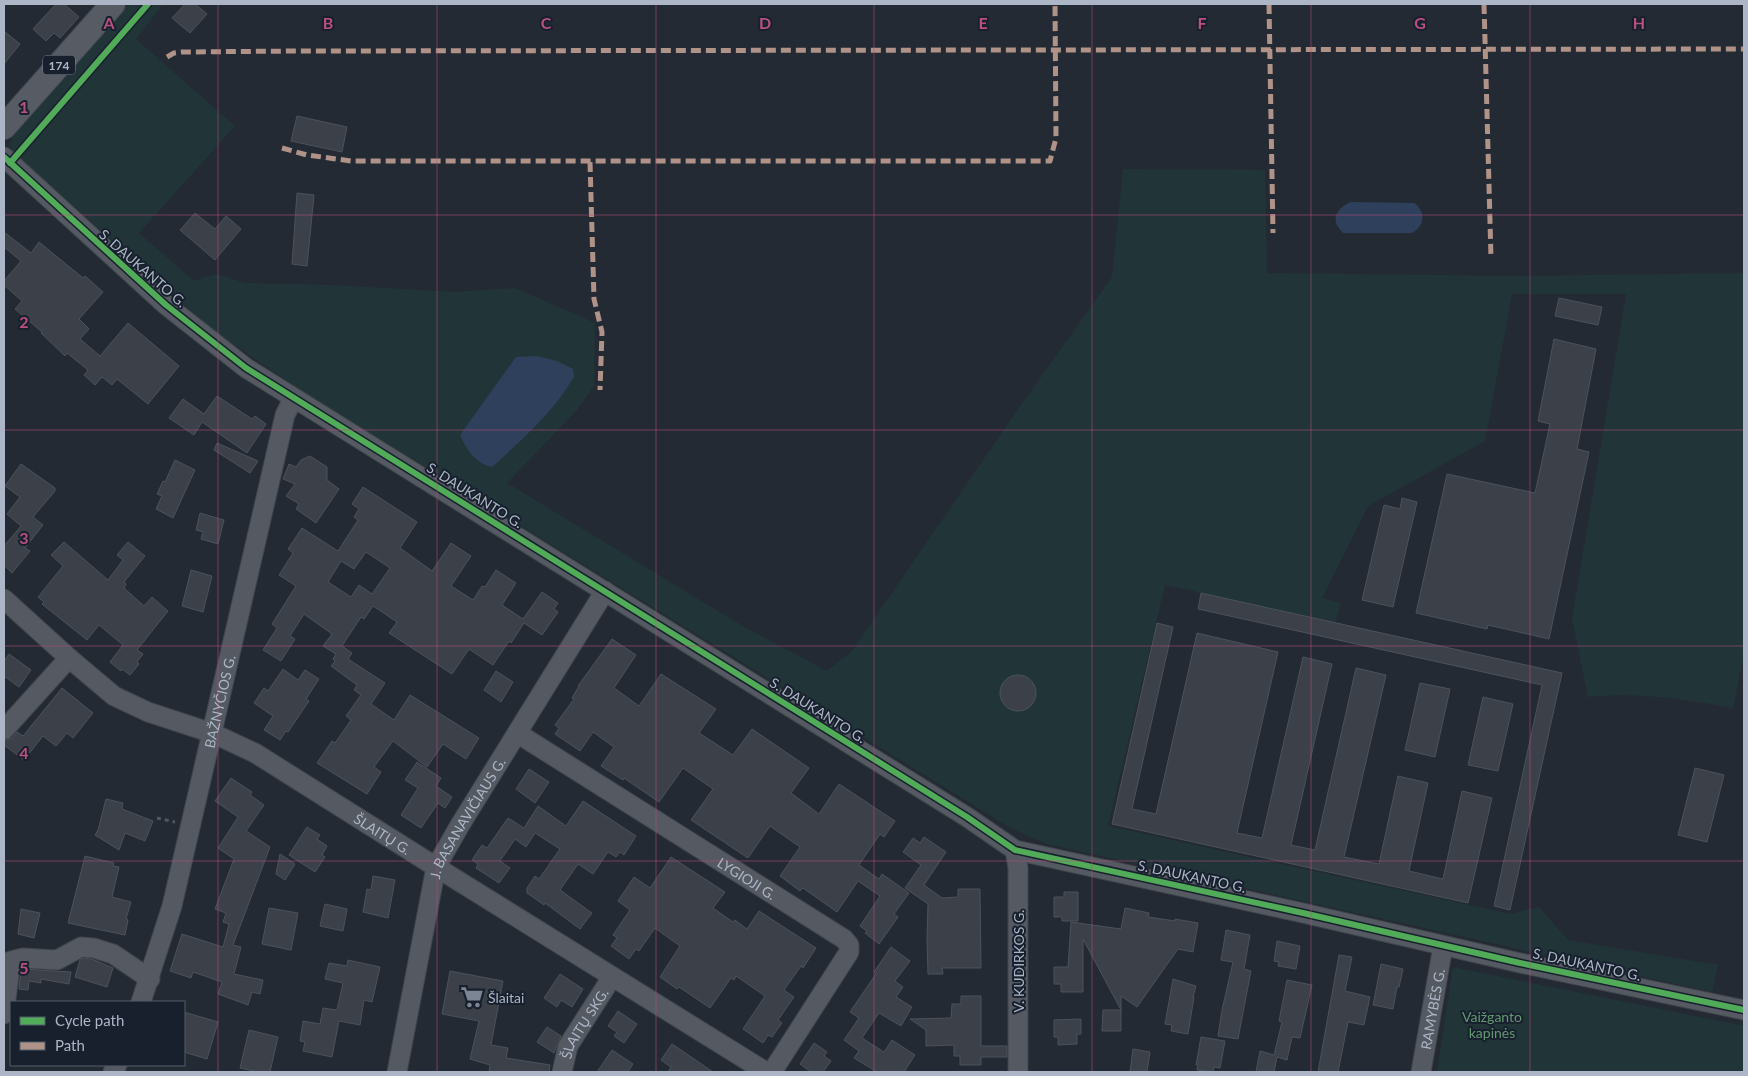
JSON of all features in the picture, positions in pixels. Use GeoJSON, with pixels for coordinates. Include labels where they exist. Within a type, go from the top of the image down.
{"type":"FeatureCollection","features":[{"type":"Feature","properties":{"kind":"main road","name":"174"},"geometry":{"type":"LineString","coordinates":[[4,127],[113,4]]}},
{"type":"Feature","properties":{"kind":"street","name":"S. DAUKANTO G."},"geometry":{"type":"LineString","coordinates":[[4,157],[166,305],[246,368],[975,822],[1015,850],[1443,946],[1744,1010]]}},
{"type":"Feature","properties":{"kind":"street","name":"BAŽNYČIOS G."},"geometry":{"type":"LineString","coordinates":[[141,1001],[172,906],[285,414],[293,399]]}},
{"type":"Feature","properties":{"kind":"street","name":"J. BASANAVIČIAUS G."},"geometry":{"type":"LineString","coordinates":[[397,1072],[436,868],[517,732],[605,591]]}},
{"type":"Feature","properties":{"kind":"street","name":"ŠLAITŲ G."},"geometry":{"type":"LineString","coordinates":[[4,599],[114,696],[148,712],[212,733],[254,753],[766,1072]]}},
{"type":"Feature","properties":{"kind":"street"},"geometry":{"type":"LineString","coordinates":[[4,730],[69,658]]}},
{"type":"Feature","properties":{"kind":"street","name":"LYGIOJI G."},"geometry":{"type":"LineString","coordinates":[[517,732],[844,939],[849,945],[849,952],[772,1072]]}},
{"type":"Feature","properties":{"kind":"street","name":"V. KUDIRKOS G."},"geometry":{"type":"LineString","coordinates":[[1015,850],[1018,868],[1018,1072]]}},
{"type":"Feature","properties":{"kind":"street","name":"RAMYBĖS G."},"geometry":{"type":"LineString","coordinates":[[1421,1072],[1443,946]]}},
{"type":"Feature","properties":{"kind":"street"},"geometry":{"type":"LineString","coordinates":[[4,1014],[11,961],[17,959],[56,960],[81,947],[94,948],[112,954],[150,979]]}},
{"type":"Feature","properties":{"kind":"street","name":"ŠLAITŲ SKG."},"geometry":{"type":"LineString","coordinates":[[562,1072],[568,1046],[612,977]]}},
{"type":"Feature","properties":{"kind":"path"},"geometry":{"type":"LineString","coordinates":[[157,818],[175,822]]}},
{"type":"Feature","properties":{"kind":"green space"},"geometry":{"type":"Polygon","coordinates":[[[129,4],[163,4],[136,39],[235,126],[139,233],[194,281],[216,274],[245,283],[334,285],[454,292],[515,288],[595,323],[594,386],[577,410],[507,483],[746,628],[827,671],[852,651],[1021,405],[1112,277],[1123,169],[1265,170],[1267,273],[1515,276],[1744,273],[1744,653],[1733,708],[1661,697],[1625,695],[1588,697],[1572,618],[1626,294],[1512,294],[1485,441],[1368,506],[1322,598],[1341,603],[1335,622],[1165,585],[1108,826],[1510,914],[1539,907],[1568,940],[1718,965],[1712,992],[1047,844],[1009,827],[301,390],[214,331],[13,152],[10,144],[13,136],[129,4]]]}},
{"type":"Feature","properties":{"kind":"green space","name":"Vaižganto kapinės"},"geometry":{"type":"Polygon","coordinates":[[[1453,967],[1744,1026],[1744,1072],[1437,1072],[1453,967]]]}},
{"type":"Feature","properties":{"kind":"water"},"geometry":{"type":"Polygon","coordinates":[[[1351,202],[1414,203],[1421,210],[1422,223],[1412,233],[1343,233],[1337,224],[1336,215],[1341,208],[1351,202]]]}},
{"type":"Feature","properties":{"kind":"water"},"geometry":{"type":"Polygon","coordinates":[[[536,356],[557,361],[573,369],[574,377],[557,402],[526,436],[492,467],[481,463],[472,455],[460,435],[516,357],[536,356]]]}},
{"type":"Feature","properties":{"kind":"building"},"geometry":{"type":"Polygon","coordinates":[[[56,4],[64,4],[79,17],[60,38],[54,33],[46,41],[33,29],[56,4]]]}},
{"type":"Feature","properties":{"kind":"building"},"geometry":{"type":"Polygon","coordinates":[[[185,4],[195,4],[207,14],[190,33],[172,18],[185,4]]]}},
{"type":"Feature","properties":{"kind":"building"},"geometry":{"type":"Polygon","coordinates":[[[4,31],[20,44],[4,64],[4,31]]]}},
{"type":"Feature","properties":{"kind":"building"},"geometry":{"type":"Polygon","coordinates":[[[297,116],[347,127],[342,152],[291,141],[297,116]]]}},
{"type":"Feature","properties":{"kind":"building"},"geometry":{"type":"Polygon","coordinates":[[[297,193],[314,195],[307,266],[292,264],[297,193]]]}},
{"type":"Feature","properties":{"kind":"building"},"geometry":{"type":"Polygon","coordinates":[[[195,213],[215,229],[226,216],[241,229],[215,260],[180,230],[195,213]]]}},
{"type":"Feature","properties":{"kind":"building"},"geometry":{"type":"Polygon","coordinates":[[[4,232],[31,253],[39,242],[83,278],[85,276],[103,292],[79,319],[89,329],[80,339],[100,356],[128,323],[179,366],[148,404],[117,379],[112,385],[102,377],[95,385],[84,375],[88,370],[67,353],[65,356],[42,332],[15,309],[22,301],[4,285],[4,281],[21,261],[4,247],[4,232]]]}},
{"type":"Feature","properties":{"kind":"building"},"geometry":{"type":"Polygon","coordinates":[[[1559,298],[1602,307],[1598,325],[1555,316],[1559,298]]]}},
{"type":"Feature","properties":{"kind":"building"},"geometry":{"type":"Polygon","coordinates":[[[1554,339],[1596,349],[1577,449],[1589,452],[1549,639],[1488,625],[1487,629],[1416,613],[1447,474],[1535,493],[1550,424],[1538,421],[1554,339]]]}},
{"type":"Feature","properties":{"kind":"building"},"geometry":{"type":"Polygon","coordinates":[[[217,396],[252,419],[255,416],[266,424],[247,453],[202,422],[194,435],[169,418],[183,399],[204,414],[217,396]]]}},
{"type":"Feature","properties":{"kind":"building"},"geometry":{"type":"Polygon","coordinates":[[[217,443],[258,461],[250,473],[214,450],[217,443]]]}},
{"type":"Feature","properties":{"kind":"building"},"geometry":{"type":"Polygon","coordinates":[[[310,456],[327,467],[327,480],[339,489],[316,523],[296,509],[299,504],[286,496],[295,484],[283,479],[289,464],[296,467],[301,460],[310,456]]]}},
{"type":"Feature","properties":{"kind":"building"},"geometry":{"type":"Polygon","coordinates":[[[175,460],[195,470],[173,518],[156,509],[162,496],[157,494],[175,460]]]}},
{"type":"Feature","properties":{"kind":"building"},"geometry":{"type":"Polygon","coordinates":[[[21,464],[55,488],[55,491],[33,517],[43,525],[25,548],[30,551],[12,573],[4,565],[4,546],[21,526],[7,514],[20,497],[5,486],[21,464]]]}},
{"type":"Feature","properties":{"kind":"building"},"geometry":{"type":"Polygon","coordinates":[[[363,487],[417,522],[400,548],[432,571],[451,543],[471,556],[451,586],[473,600],[482,586],[485,587],[496,570],[516,583],[502,605],[523,619],[542,592],[558,603],[554,609],[558,612],[542,635],[524,623],[493,665],[469,649],[452,674],[389,633],[397,622],[373,606],[364,619],[361,617],[342,646],[352,653],[348,659],[385,683],[371,704],[394,720],[410,695],[479,738],[466,759],[443,744],[427,767],[393,741],[374,767],[381,772],[367,794],[317,763],[332,741],[335,743],[351,720],[346,716],[361,695],[354,690],[357,685],[331,666],[335,661],[333,659],[336,654],[323,646],[332,634],[304,614],[290,636],[295,639],[281,661],[263,650],[277,628],[272,624],[296,586],[279,575],[293,553],[288,549],[302,528],[338,551],[358,520],[354,517],[359,509],[352,504],[363,487]],[[366,552],[354,569],[341,561],[328,582],[351,597],[359,585],[372,594],[390,568],[366,552]]]}},
{"type":"Feature","properties":{"kind":"building"},"geometry":{"type":"Polygon","coordinates":[[[1402,498],[1417,502],[1393,607],[1362,600],[1384,505],[1400,509],[1402,498]]]}},
{"type":"Feature","properties":{"kind":"building"},"geometry":{"type":"Polygon","coordinates":[[[200,513],[224,520],[218,544],[201,539],[203,532],[196,530],[200,513]]]}},
{"type":"Feature","properties":{"kind":"building"},"geometry":{"type":"Polygon","coordinates":[[[64,542],[108,580],[123,560],[117,555],[128,542],[145,556],[124,582],[126,584],[124,588],[144,606],[152,597],[168,611],[137,650],[143,654],[137,662],[139,664],[130,675],[122,669],[121,671],[110,662],[123,645],[99,625],[87,640],[42,604],[44,602],[38,597],[63,566],[51,555],[64,542]]]}},
{"type":"Feature","properties":{"kind":"building"},"geometry":{"type":"Polygon","coordinates":[[[191,570],[212,576],[203,612],[182,606],[191,570]]]}},
{"type":"Feature","properties":{"kind":"building"},"geometry":{"type":"Polygon","coordinates":[[[1201,593],[1562,673],[1510,910],[1494,906],[1542,685],[1198,609],[1201,593]]]}},
{"type":"Feature","properties":{"kind":"building"},"geometry":{"type":"Polygon","coordinates":[[[1157,623],[1173,627],[1132,809],[1156,814],[1197,633],[1278,652],[1237,833],[1262,838],[1303,657],[1332,664],[1291,845],[1315,850],[1356,668],[1386,675],[1344,857],[1379,864],[1398,776],[1428,783],[1409,871],[1443,879],[1462,791],[1492,798],[1468,903],[1112,824],[1157,623]]]}},
{"type":"Feature","properties":{"kind":"building"},"geometry":{"type":"Polygon","coordinates":[[[612,639],[636,655],[614,688],[639,706],[661,674],[716,709],[699,733],[733,755],[752,729],[809,768],[791,793],[819,814],[839,784],[895,821],[884,837],[880,834],[859,865],[879,879],[882,874],[909,893],[894,914],[898,917],[879,944],[865,933],[867,931],[860,926],[880,896],[858,881],[837,912],[803,888],[800,891],[780,876],[800,847],[770,826],[748,858],[691,820],[713,789],[683,768],[659,802],[624,778],[623,780],[601,766],[614,747],[593,732],[580,751],[555,734],[559,728],[555,725],[574,699],[572,698],[578,686],[612,639]]]}},
{"type":"Feature","properties":{"kind":"building"},"geometry":{"type":"Polygon","coordinates":[[[9,654],[31,670],[19,687],[4,676],[4,661],[9,654]]]}},
{"type":"Feature","properties":{"kind":"building"},"geometry":{"type":"Polygon","coordinates":[[[283,669],[298,680],[305,670],[319,679],[306,699],[309,701],[288,732],[286,731],[280,740],[264,730],[273,716],[254,703],[264,688],[268,691],[283,669]]]}},
{"type":"Feature","properties":{"kind":"building"},"geometry":{"type":"Polygon","coordinates":[[[496,671],[513,682],[501,702],[484,690],[496,671]]]}},
{"type":"Feature","properties":{"kind":"building"},"geometry":{"type":"Polygon","coordinates":[[[1018,675],[1031,680],[1036,693],[1031,706],[1018,711],[1005,706],[1000,693],[1005,680],[1018,675]]]}},
{"type":"Feature","properties":{"kind":"building"},"geometry":{"type":"Polygon","coordinates":[[[1420,683],[1450,689],[1435,757],[1405,750],[1420,683]]]}},
{"type":"Feature","properties":{"kind":"building"},"geometry":{"type":"Polygon","coordinates":[[[62,688],[93,713],[73,738],[67,733],[56,746],[43,736],[24,760],[4,745],[4,741],[12,738],[17,732],[23,736],[62,688]]]}},
{"type":"Feature","properties":{"kind":"building"},"geometry":{"type":"Polygon","coordinates":[[[1483,697],[1513,704],[1498,771],[1468,765],[1483,697]]]}},
{"type":"Feature","properties":{"kind":"building"},"geometry":{"type":"Polygon","coordinates":[[[417,762],[441,778],[436,786],[452,797],[445,808],[438,803],[421,828],[401,815],[418,788],[405,780],[417,762]]]}},
{"type":"Feature","properties":{"kind":"building"},"geometry":{"type":"Polygon","coordinates":[[[1695,768],[1724,775],[1707,842],[1678,835],[1695,768]]]}},
{"type":"Feature","properties":{"kind":"building"},"geometry":{"type":"Polygon","coordinates":[[[529,769],[549,782],[535,803],[516,789],[529,769]]]}},
{"type":"Feature","properties":{"kind":"building"},"geometry":{"type":"Polygon","coordinates":[[[231,778],[252,792],[250,795],[264,805],[246,831],[270,847],[233,945],[241,947],[234,974],[263,980],[260,994],[252,992],[248,1005],[218,994],[222,982],[193,972],[191,978],[170,971],[182,934],[223,947],[229,924],[223,922],[226,913],[215,909],[234,859],[218,848],[238,817],[215,801],[231,778]]]}},
{"type":"Feature","properties":{"kind":"building"},"geometry":{"type":"Polygon","coordinates":[[[106,799],[123,803],[122,809],[153,821],[145,841],[125,833],[119,850],[95,835],[106,799]]]}},
{"type":"Feature","properties":{"kind":"building"},"geometry":{"type":"Polygon","coordinates":[[[583,801],[636,836],[624,855],[620,852],[616,857],[608,852],[593,874],[578,864],[560,890],[592,913],[580,929],[545,903],[544,905],[527,893],[527,888],[535,876],[539,879],[560,849],[535,833],[526,847],[515,839],[500,861],[510,868],[499,883],[476,868],[478,864],[472,860],[482,845],[487,848],[508,818],[524,828],[538,806],[566,826],[583,801]]]}},
{"type":"Feature","properties":{"kind":"building"},"geometry":{"type":"Polygon","coordinates":[[[307,827],[320,835],[317,839],[327,846],[322,855],[325,857],[315,872],[289,855],[307,827]]]}},
{"type":"Feature","properties":{"kind":"building"},"geometry":{"type":"Polygon","coordinates":[[[924,837],[946,852],[924,885],[942,898],[958,897],[958,889],[980,889],[981,968],[942,968],[943,974],[928,974],[928,904],[905,888],[921,865],[903,852],[913,838],[920,843],[924,837]]]}},
{"type":"Feature","properties":{"kind":"building"},"geometry":{"type":"Polygon","coordinates":[[[280,854],[295,864],[285,880],[276,874],[280,854]]]}},
{"type":"Feature","properties":{"kind":"building"},"geometry":{"type":"Polygon","coordinates":[[[85,856],[114,863],[113,866],[119,867],[112,897],[131,902],[126,919],[128,920],[125,935],[68,923],[85,856]]]}},
{"type":"Feature","properties":{"kind":"building"},"geometry":{"type":"Polygon","coordinates":[[[671,857],[725,892],[713,908],[733,922],[735,920],[747,929],[759,911],[816,948],[803,968],[801,966],[784,990],[794,997],[778,1020],[782,1023],[772,1037],[768,1035],[763,1043],[743,1029],[765,996],[736,976],[734,980],[731,978],[710,1008],[679,987],[677,989],[660,977],[680,946],[655,928],[639,951],[636,949],[629,959],[611,946],[617,938],[613,935],[630,910],[618,901],[634,877],[650,888],[671,857]]]}},
{"type":"Feature","properties":{"kind":"building"},"geometry":{"type":"Polygon","coordinates":[[[373,876],[395,880],[388,918],[363,912],[367,889],[371,890],[373,876]]]}},
{"type":"Feature","properties":{"kind":"building"},"geometry":{"type":"Polygon","coordinates":[[[1064,892],[1078,892],[1078,921],[1062,921],[1062,917],[1054,917],[1054,897],[1064,897],[1064,892]]]}},
{"type":"Feature","properties":{"kind":"building"},"geometry":{"type":"Polygon","coordinates":[[[325,904],[347,909],[343,931],[320,926],[325,904]]]}},
{"type":"Feature","properties":{"kind":"building"},"geometry":{"type":"Polygon","coordinates":[[[269,908],[298,913],[291,950],[262,944],[269,908]]]}},
{"type":"Feature","properties":{"kind":"building"},"geometry":{"type":"Polygon","coordinates":[[[1125,908],[1149,913],[1148,917],[1198,923],[1193,952],[1178,949],[1137,1007],[1121,996],[1121,1010],[1083,939],[1083,992],[1061,992],[1061,984],[1054,984],[1054,967],[1068,967],[1071,922],[1121,929],[1125,908]]]}},
{"type":"Feature","properties":{"kind":"building"},"geometry":{"type":"Polygon","coordinates":[[[21,909],[40,913],[34,938],[18,934],[21,909]]]}},
{"type":"Feature","properties":{"kind":"building"},"geometry":{"type":"Polygon","coordinates":[[[1226,930],[1250,935],[1244,969],[1251,971],[1238,1039],[1218,1036],[1233,962],[1221,960],[1226,930]]]}},
{"type":"Feature","properties":{"kind":"building"},"geometry":{"type":"Polygon","coordinates":[[[1277,941],[1300,946],[1296,969],[1278,966],[1279,962],[1274,961],[1277,941]]]}},
{"type":"Feature","properties":{"kind":"building"},"geometry":{"type":"Polygon","coordinates":[[[891,947],[910,961],[895,981],[903,987],[896,997],[912,1007],[901,1026],[879,1013],[862,1038],[884,1052],[892,1040],[915,1055],[904,1072],[877,1072],[854,1058],[859,1051],[844,1040],[859,1018],[850,1012],[876,974],[874,972],[891,947]]]}},
{"type":"Feature","properties":{"kind":"building"},"geometry":{"type":"Polygon","coordinates":[[[1339,955],[1352,957],[1345,991],[1370,997],[1364,1025],[1348,1022],[1338,1072],[1318,1072],[1339,955]]]}},
{"type":"Feature","properties":{"kind":"building"},"geometry":{"type":"Polygon","coordinates":[[[83,958],[92,959],[113,968],[107,987],[75,977],[80,960],[83,958]]]}},
{"type":"Feature","properties":{"kind":"building"},"geometry":{"type":"Polygon","coordinates":[[[348,960],[380,967],[372,1002],[364,1000],[360,1025],[339,1021],[332,1057],[303,1051],[305,1042],[300,1041],[303,1021],[320,1024],[323,1008],[337,1010],[343,983],[325,979],[329,963],[347,966],[348,960]]]}},
{"type":"Feature","properties":{"kind":"building"},"geometry":{"type":"Polygon","coordinates":[[[1381,964],[1403,969],[1393,1009],[1373,1005],[1381,964]]]}},
{"type":"Feature","properties":{"kind":"building"},"geometry":{"type":"Polygon","coordinates":[[[21,970],[71,972],[69,984],[41,979],[41,983],[29,981],[28,990],[19,989],[21,970]]]}},
{"type":"Feature","properties":{"kind":"building"},"geometry":{"type":"Polygon","coordinates":[[[450,971],[503,981],[491,1045],[508,1048],[506,1058],[550,1065],[549,1072],[489,1072],[490,1065],[470,1059],[479,1021],[442,1014],[450,971]]]}},
{"type":"Feature","properties":{"kind":"building"},"geometry":{"type":"Polygon","coordinates":[[[560,974],[583,989],[572,1007],[561,1000],[557,1007],[544,998],[560,974]]]}},
{"type":"Feature","properties":{"kind":"building"},"geometry":{"type":"Polygon","coordinates":[[[1173,979],[1196,986],[1188,1034],[1171,1031],[1172,1025],[1165,1024],[1173,979]]]}},
{"type":"Feature","properties":{"kind":"building"},"geometry":{"type":"Polygon","coordinates":[[[1287,980],[1312,985],[1300,1038],[1292,1037],[1287,1060],[1277,1057],[1274,1072],[1256,1072],[1260,1051],[1274,1055],[1282,1022],[1279,1021],[1287,980]]]}},
{"type":"Feature","properties":{"kind":"building"},"geometry":{"type":"Polygon","coordinates":[[[961,996],[981,996],[981,1046],[1007,1046],[1007,1057],[981,1057],[981,1065],[960,1065],[960,1056],[954,1056],[954,1045],[926,1046],[926,1030],[910,1019],[951,1018],[952,1004],[961,1004],[961,996]]]}},
{"type":"Feature","properties":{"kind":"building"},"geometry":{"type":"Polygon","coordinates":[[[1103,1010],[1121,1010],[1121,1031],[1102,1031],[1103,1010]]]}},
{"type":"Feature","properties":{"kind":"building"},"geometry":{"type":"Polygon","coordinates":[[[618,1011],[637,1024],[624,1043],[614,1036],[617,1032],[608,1026],[618,1011]]]}},
{"type":"Feature","properties":{"kind":"building"},"geometry":{"type":"Polygon","coordinates":[[[185,1012],[218,1022],[207,1059],[185,1052],[185,1012]]]}},
{"type":"Feature","properties":{"kind":"building"},"geometry":{"type":"Polygon","coordinates":[[[1081,1019],[1081,1034],[1077,1034],[1077,1044],[1058,1045],[1058,1037],[1054,1037],[1054,1020],[1081,1019]]]}},
{"type":"Feature","properties":{"kind":"building"},"geometry":{"type":"Polygon","coordinates":[[[547,1027],[561,1036],[554,1053],[537,1042],[547,1027]]]}},
{"type":"Feature","properties":{"kind":"building"},"geometry":{"type":"Polygon","coordinates":[[[249,1030],[278,1037],[270,1072],[240,1068],[249,1030]]]}},
{"type":"Feature","properties":{"kind":"building"},"geometry":{"type":"Polygon","coordinates":[[[1201,1037],[1225,1041],[1220,1068],[1214,1067],[1213,1072],[1197,1070],[1198,1065],[1196,1065],[1201,1037]]]}},
{"type":"Feature","properties":{"kind":"building"},"geometry":{"type":"Polygon","coordinates":[[[814,1043],[827,1052],[824,1056],[831,1061],[823,1072],[811,1072],[800,1064],[814,1043]]]}},
{"type":"Feature","properties":{"kind":"building"},"geometry":{"type":"Polygon","coordinates":[[[672,1044],[713,1072],[668,1072],[671,1067],[661,1060],[672,1044]]]}},
{"type":"Feature","properties":{"kind":"building"},"geometry":{"type":"Polygon","coordinates":[[[1133,1049],[1150,1052],[1147,1072],[1130,1072],[1133,1049]]]}},
{"type":"Feature","properties":{"kind":"building"},"geometry":{"type":"Polygon","coordinates":[[[612,1050],[633,1064],[628,1072],[597,1072],[612,1050]]]}},
{"type":"Feature","properties":{"kind":"marked path"},"geometry":{"type":"LineString","coordinates":[[282,148],[307,155],[351,161],[1050,161],[1056,138],[1055,4]]}},
{"type":"Feature","properties":{"kind":"marked path"},"geometry":{"type":"LineString","coordinates":[[1269,4],[1273,233]]}},
{"type":"Feature","properties":{"kind":"marked path"},"geometry":{"type":"LineString","coordinates":[[1484,4],[1491,258]]}},
{"type":"Feature","properties":{"kind":"marked path"},"geometry":{"type":"LineString","coordinates":[[167,57],[174,53],[182,52],[296,51],[1744,49]]}},
{"type":"Feature","properties":{"kind":"marked path"},"geometry":{"type":"LineString","coordinates":[[590,162],[594,299],[602,332],[600,390]]}},
{"type":"Feature","properties":{"kind":"cycle path"},"geometry":{"type":"LineString","coordinates":[[10,163],[148,4]]}},
{"type":"Feature","properties":{"kind":"cycle path"},"geometry":{"type":"LineString","coordinates":[[4,157],[166,305],[246,368],[967,817],[1015,850],[1520,963],[1744,1010]]}},
{"type":"Feature","properties":{"kind":"place","name":"Šlaitai"},"geometry":{"type":"Point","coordinates":[472,997]}}]}
